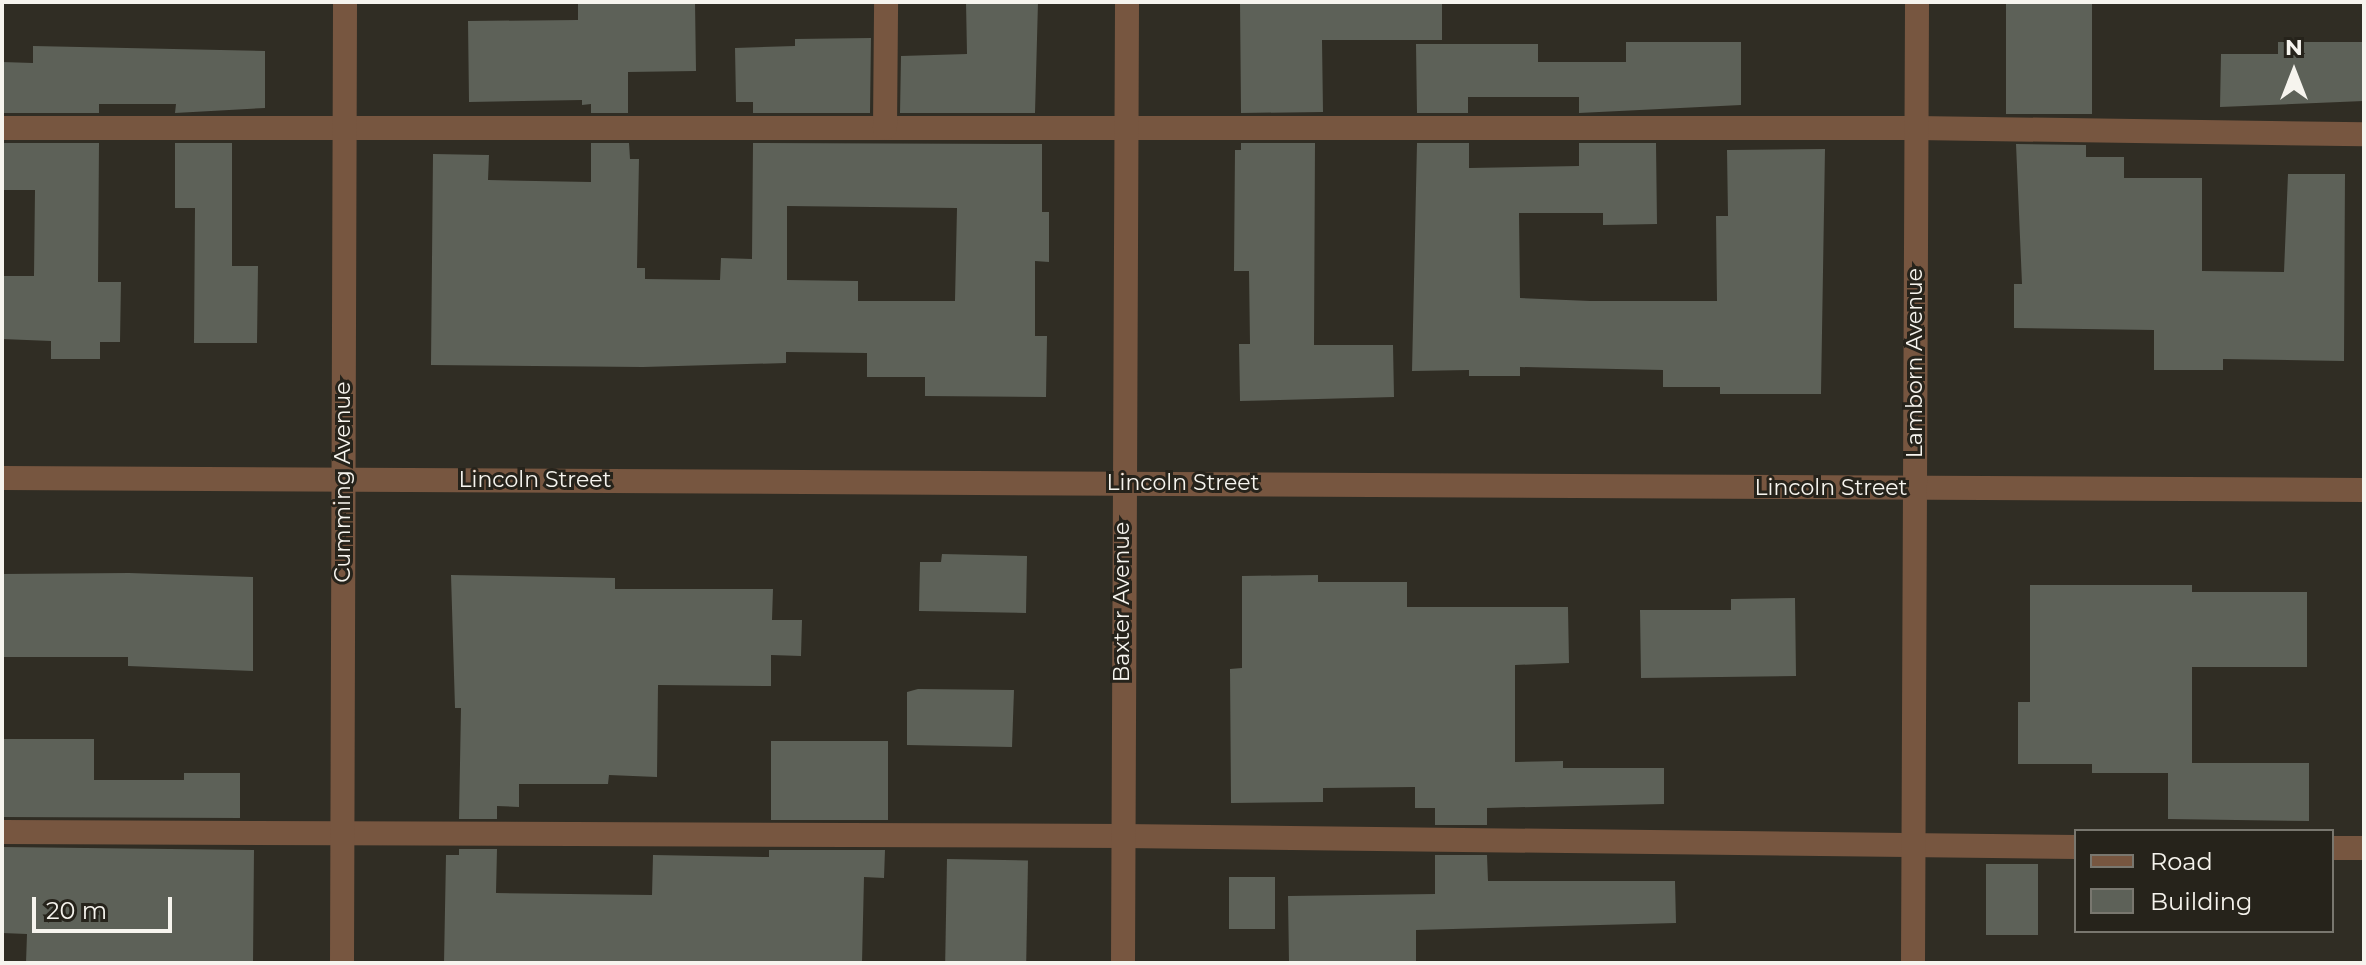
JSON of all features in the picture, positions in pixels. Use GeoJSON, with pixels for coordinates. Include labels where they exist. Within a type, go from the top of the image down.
{"type":"FeatureCollection","features":[{"type":"Feature","properties":{"kind":"street","name":"Cumming Avenue"},"geometry":{"type":"LineString","coordinates":[[342,963],[345,2]]}},
{"type":"Feature","properties":{"kind":"street"},"geometry":{"type":"LineString","coordinates":[[885,128],[886,2]]}},
{"type":"Feature","properties":{"kind":"street","name":"Baxter Avenue"},"geometry":{"type":"LineString","coordinates":[[1123,963],[1122,483],[1127,2]]}},
{"type":"Feature","properties":{"kind":"street","name":"Lamborn Avenue"},"geometry":{"type":"LineString","coordinates":[[1913,963],[1917,2]]}},
{"type":"Feature","properties":{"kind":"street"},"geometry":{"type":"LineString","coordinates":[[2,128],[1917,128],[2364,134]]}},
{"type":"Feature","properties":{"kind":"street","name":"Lincoln Street"},"geometry":{"type":"LineString","coordinates":[[2,478],[2364,490]]}},
{"type":"Feature","properties":{"kind":"street"},"geometry":{"type":"LineString","coordinates":[[2,832],[1123,836],[2074,847]]}},
{"type":"Feature","properties":{"kind":"street"},"geometry":{"type":"LineString","coordinates":[[2334,848],[2364,848]]}},
{"type":"Feature","properties":{"kind":"building"},"geometry":{"type":"Polygon","coordinates":[[[578,2],[695,2],[696,71],[628,72],[628,113],[591,113],[591,104],[582,105],[582,100],[469,102],[468,21],[578,20],[578,2]]]}},
{"type":"Feature","properties":{"kind":"building"},"geometry":{"type":"Polygon","coordinates":[[[966,2],[1038,2],[1035,113],[900,113],[901,56],[967,54],[966,2]]]}},
{"type":"Feature","properties":{"kind":"building"},"geometry":{"type":"Polygon","coordinates":[[[1240,2],[1442,2],[1442,40],[1322,40],[1323,112],[1241,113],[1240,2]]]}},
{"type":"Feature","properties":{"kind":"building"},"geometry":{"type":"Polygon","coordinates":[[[2006,2],[2092,2],[2092,114],[2006,114],[2006,2]]]}},
{"type":"Feature","properties":{"kind":"building"},"geometry":{"type":"Polygon","coordinates":[[[871,38],[870,113],[753,113],[753,102],[736,102],[735,48],[795,46],[795,39],[871,38]]]}},
{"type":"Feature","properties":{"kind":"building"},"geometry":{"type":"Polygon","coordinates":[[[1626,42],[1741,42],[1741,105],[1579,113],[1579,97],[1468,97],[1468,113],[1417,113],[1416,44],[1538,44],[1538,62],[1626,62],[1626,42]]]}},
{"type":"Feature","properties":{"kind":"building"},"geometry":{"type":"Polygon","coordinates":[[[2278,42],[2364,42],[2364,101],[2220,107],[2221,54],[2278,54],[2278,42]]]}},
{"type":"Feature","properties":{"kind":"building"},"geometry":{"type":"Polygon","coordinates":[[[33,46],[265,51],[265,108],[175,113],[176,104],[99,104],[99,113],[2,113],[2,62],[33,63],[33,46]]]}},
{"type":"Feature","properties":{"kind":"building"},"geometry":{"type":"Polygon","coordinates":[[[2,143],[99,143],[98,282],[121,282],[120,342],[100,342],[100,359],[51,359],[51,341],[2,339],[2,276],[34,276],[35,190],[2,190],[2,143]]]}},
{"type":"Feature","properties":{"kind":"building"},"geometry":{"type":"Polygon","coordinates":[[[175,143],[232,143],[232,266],[258,266],[257,343],[194,343],[195,208],[175,208],[175,143]]]}},
{"type":"Feature","properties":{"kind":"building"},"geometry":{"type":"Polygon","coordinates":[[[591,143],[629,143],[630,159],[639,159],[637,268],[645,268],[645,279],[720,280],[721,258],[752,259],[753,143],[1042,144],[1042,212],[1049,212],[1049,262],[1035,261],[1035,336],[1047,336],[1046,397],[925,396],[925,377],[867,377],[867,353],[786,352],[786,363],[643,367],[431,365],[433,154],[489,155],[488,180],[591,182],[591,143]],[[787,206],[787,280],[858,281],[858,301],[955,301],[957,208],[787,206]]]}},
{"type":"Feature","properties":{"kind":"building"},"geometry":{"type":"Polygon","coordinates":[[[1241,143],[1315,143],[1314,345],[1393,345],[1394,397],[1240,401],[1239,344],[1250,344],[1249,271],[1234,271],[1235,150],[1241,150],[1241,143]]]}},
{"type":"Feature","properties":{"kind":"building"},"geometry":{"type":"Polygon","coordinates":[[[1417,143],[1469,143],[1469,168],[1579,166],[1579,143],[1656,143],[1657,224],[1603,225],[1603,213],[1519,213],[1520,298],[1590,301],[1717,301],[1716,216],[1728,216],[1727,150],[1825,149],[1821,394],[1720,394],[1720,387],[1663,387],[1663,370],[1520,367],[1520,376],[1469,376],[1469,370],[1412,371],[1417,143]]]}},
{"type":"Feature","properties":{"kind":"building"},"geometry":{"type":"Polygon","coordinates":[[[2016,144],[2086,145],[2086,157],[2124,157],[2124,178],[2202,178],[2202,271],[2284,272],[2288,174],[2345,174],[2344,361],[2223,359],[2223,370],[2154,370],[2154,330],[2014,328],[2014,284],[2022,284],[2016,144]]]}},
{"type":"Feature","properties":{"kind":"building"},"geometry":{"type":"Polygon","coordinates":[[[942,554],[1027,556],[1026,613],[919,611],[920,562],[941,562],[942,554]]]}},
{"type":"Feature","properties":{"kind":"building"},"geometry":{"type":"Polygon","coordinates":[[[129,573],[253,577],[253,671],[128,666],[128,657],[2,657],[2,574],[129,573]]]}},
{"type":"Feature","properties":{"kind":"building"},"geometry":{"type":"Polygon","coordinates":[[[451,575],[615,578],[615,589],[773,589],[772,620],[802,620],[801,656],[771,655],[771,686],[658,685],[657,777],[609,775],[608,784],[519,784],[519,807],[497,806],[497,819],[459,819],[461,708],[455,708],[451,575]]]}},
{"type":"Feature","properties":{"kind":"building"},"geometry":{"type":"Polygon","coordinates":[[[1318,575],[1318,582],[1407,582],[1407,607],[1568,607],[1569,663],[1515,665],[1515,762],[1563,761],[1563,768],[1664,768],[1664,804],[1487,808],[1487,825],[1435,825],[1435,808],[1415,808],[1415,787],[1323,788],[1323,802],[1231,803],[1230,669],[1242,668],[1242,576],[1318,575]]]}},
{"type":"Feature","properties":{"kind":"building"},"geometry":{"type":"Polygon","coordinates":[[[2030,585],[2192,585],[2192,592],[2307,592],[2307,667],[2192,667],[2192,763],[2309,763],[2309,821],[2168,819],[2168,773],[2092,773],[2092,764],[2018,764],[2018,702],[2030,702],[2030,585]]]}},
{"type":"Feature","properties":{"kind":"building"},"geometry":{"type":"Polygon","coordinates":[[[1795,598],[1796,676],[1641,678],[1640,610],[1731,610],[1731,599],[1795,598]]]}},
{"type":"Feature","properties":{"kind":"building"},"geometry":{"type":"Polygon","coordinates":[[[918,689],[1014,690],[1012,747],[907,745],[907,692],[918,689]]]}},
{"type":"Feature","properties":{"kind":"building"},"geometry":{"type":"Polygon","coordinates":[[[2,739],[94,739],[94,780],[184,780],[184,773],[240,773],[240,818],[2,817],[2,739]]]}},
{"type":"Feature","properties":{"kind":"building"},"geometry":{"type":"Polygon","coordinates":[[[771,741],[888,741],[888,820],[771,820],[771,741]]]}},
{"type":"Feature","properties":{"kind":"building"},"geometry":{"type":"Polygon","coordinates":[[[2,847],[254,850],[253,963],[26,963],[27,934],[2,933],[2,847]]]}},
{"type":"Feature","properties":{"kind":"building"},"geometry":{"type":"Polygon","coordinates":[[[459,849],[497,849],[496,893],[652,895],[653,855],[769,857],[769,850],[885,850],[884,878],[864,877],[862,963],[444,963],[446,855],[459,855],[459,849]]]}},
{"type":"Feature","properties":{"kind":"building"},"geometry":{"type":"Polygon","coordinates":[[[1435,855],[1487,855],[1488,881],[1675,881],[1676,923],[1416,930],[1416,963],[1289,963],[1288,896],[1435,894],[1435,855]]]}},
{"type":"Feature","properties":{"kind":"building"},"geometry":{"type":"Polygon","coordinates":[[[947,859],[1028,860],[1026,963],[945,963],[947,859]]]}},
{"type":"Feature","properties":{"kind":"building"},"geometry":{"type":"Polygon","coordinates":[[[1986,864],[2038,864],[2038,935],[1986,935],[1986,864]]]}},
{"type":"Feature","properties":{"kind":"building"},"geometry":{"type":"Polygon","coordinates":[[[1229,877],[1275,877],[1275,929],[1229,929],[1229,877]]]}}]}
